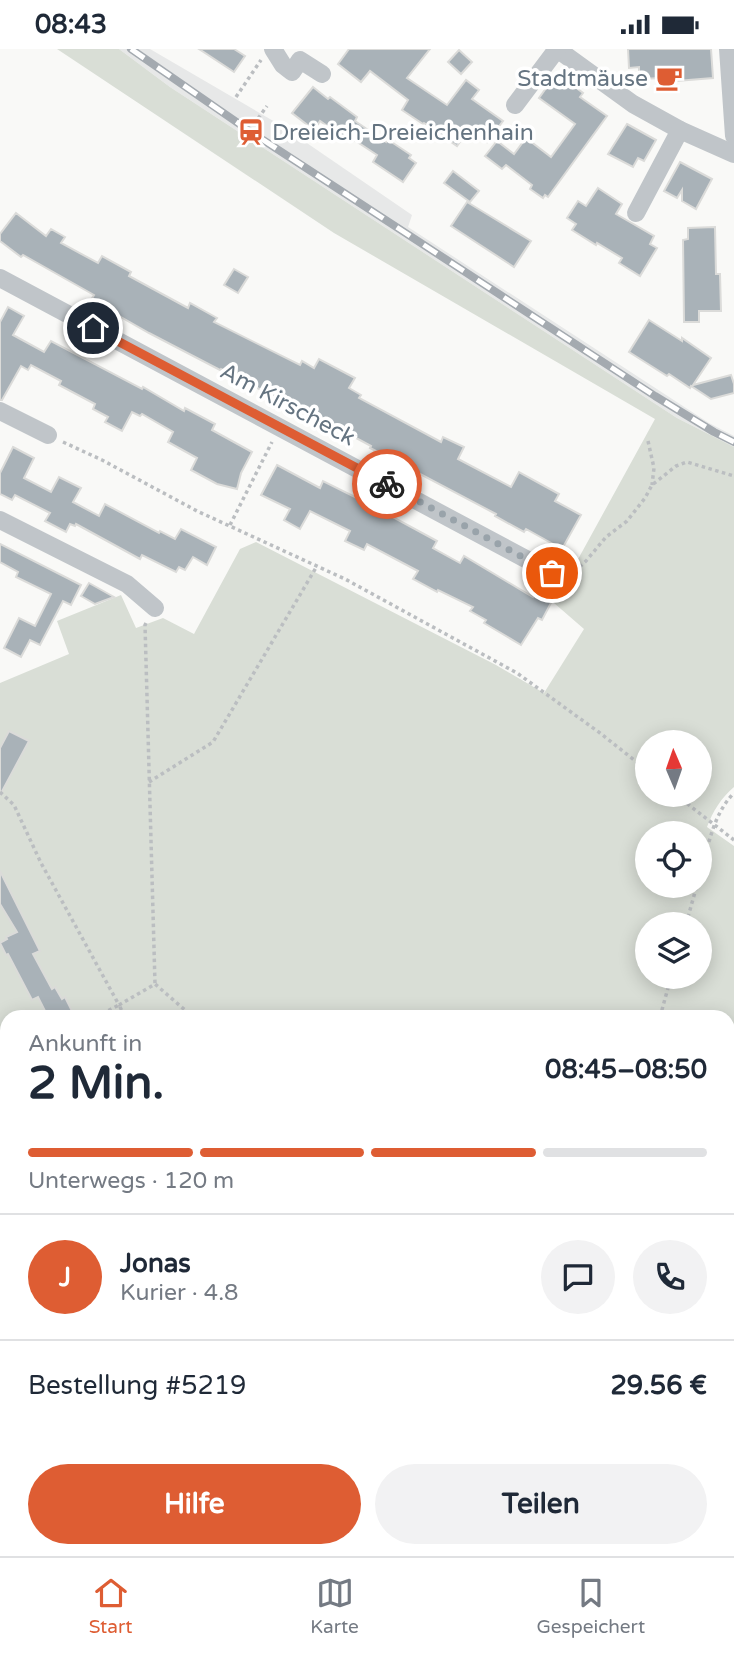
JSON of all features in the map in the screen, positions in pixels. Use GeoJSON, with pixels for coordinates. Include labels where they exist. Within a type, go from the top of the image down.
{"type":"FeatureCollection","features":[{"type":"Feature","properties":{"kind":"street"},"geometry":{"type":"LineString","coordinates":[[515,105],[557,49],[633,104],[680,130],[734,154]]}},
{"type":"Feature","properties":{"kind":"street"},"geometry":{"type":"LineString","coordinates":[[728,49],[734,136]]}},
{"type":"Feature","properties":{"kind":"street"},"geometry":{"type":"LineString","coordinates":[[267,54],[292,72],[300,60],[322,74]]}},
{"type":"Feature","properties":{"kind":"street"},"geometry":{"type":"LineString","coordinates":[[636,213],[680,130]]}},
{"type":"Feature","properties":{"kind":"street","name":"Am Kirscheck"},"geometry":{"type":"LineString","coordinates":[[0,278],[552,573]]}},
{"type":"Feature","properties":{"kind":"street"},"geometry":{"type":"LineString","coordinates":[[2,416],[48,435]]}},
{"type":"Feature","properties":{"kind":"street"},"geometry":{"type":"LineString","coordinates":[[0,520],[127,583],[155,608]]}},
{"type":"Feature","properties":{"kind":"path"},"geometry":{"type":"LineString","coordinates":[[236,97],[267,54]]}},
{"type":"Feature","properties":{"kind":"path"},"geometry":{"type":"LineString","coordinates":[[254,124],[267,106]]}},
{"type":"Feature","properties":{"kind":"path"},"geometry":{"type":"LineString","coordinates":[[230,526],[279,427]]}},
{"type":"Feature","properties":{"kind":"path"},"geometry":{"type":"LineString","coordinates":[[48,435],[102,460],[197,511],[317,566],[517,673],[635,761]]}},
{"type":"Feature","properties":{"kind":"path"},"geometry":{"type":"LineString","coordinates":[[552,573],[573,573],[606,537],[626,521],[645,498],[652,485],[654,468],[648,441]]}},
{"type":"Feature","properties":{"kind":"path"},"geometry":{"type":"LineString","coordinates":[[652,485],[676,466],[687,462],[734,476]]}},
{"type":"Feature","properties":{"kind":"path"},"geometry":{"type":"LineString","coordinates":[[149,782],[213,742],[317,566]]}},
{"type":"Feature","properties":{"kind":"path"},"geometry":{"type":"LineString","coordinates":[[155,608],[145,625],[155,984],[185,1010]]}},
{"type":"Feature","properties":{"kind":"path"},"geometry":{"type":"LineString","coordinates":[[0,792],[14,804],[41,863],[122,1010]]}},
{"type":"Feature","properties":{"kind":"path"},"geometry":{"type":"LineString","coordinates":[[712,832],[725,802],[734,793]]}},
{"type":"Feature","properties":{"kind":"path"},"geometry":{"type":"LineString","coordinates":[[691,807],[734,840]]}},
{"type":"Feature","properties":{"kind":"path"},"geometry":{"type":"LineString","coordinates":[[109,1010],[155,984]]}},
{"type":"Feature","properties":{"kind":"path"},"geometry":{"type":"LineString","coordinates":[[662,1010],[668,989]]}},
{"type":"Feature","properties":{"kind":"shaded area"},"geometry":{"type":"Polygon","coordinates":[[[57,49],[119,49],[170,87],[677,418],[734,447],[734,787],[718,805],[710,821],[635,821],[635,898],[712,898],[712,831],[734,846],[734,1010],[0,1010],[0,683],[69,654],[57,621],[121,595],[136,628],[163,618],[194,634],[240,549],[256,542],[496,665],[544,693],[584,629],[554,603],[655,419],[334,233],[57,49]]]}},
{"type":"Feature","properties":{"kind":"shaded area"},"geometry":{"type":"Polygon","coordinates":[[[119,49],[150,49],[282,126],[412,215],[408,227],[709,423],[734,436],[734,447],[677,418],[170,87],[119,49]]]}},
{"type":"Feature","properties":{"kind":"building"},"geometry":{"type":"Polygon","coordinates":[[[199,49],[234,49],[245,56],[234,72],[199,49]]]}},
{"type":"Feature","properties":{"kind":"building"},"geometry":{"type":"Polygon","coordinates":[[[349,49],[430,49],[407,78],[447,105],[466,80],[479,90],[472,99],[503,121],[487,142],[469,129],[457,146],[402,110],[408,100],[370,71],[361,82],[338,64],[349,49]]]}},
{"type":"Feature","properties":{"kind":"building"},"geometry":{"type":"Polygon","coordinates":[[[628,49],[711,49],[713,78],[664,82],[663,78],[639,79],[639,67],[629,68],[628,49]]]}},
{"type":"Feature","properties":{"kind":"building"},"geometry":{"type":"Polygon","coordinates":[[[459,50],[472,62],[461,74],[448,62],[459,50]]]}},
{"type":"Feature","properties":{"kind":"building"},"geometry":{"type":"Polygon","coordinates":[[[557,73],[583,93],[580,97],[607,116],[548,197],[545,195],[543,198],[530,189],[532,185],[506,165],[502,169],[485,156],[497,141],[514,154],[526,138],[551,157],[575,124],[539,98],[557,73]]]}},
{"type":"Feature","properties":{"kind":"building"},"geometry":{"type":"Polygon","coordinates":[[[313,87],[357,117],[355,121],[411,155],[409,158],[416,163],[403,182],[373,162],[377,155],[345,134],[343,137],[320,121],[314,130],[292,113],[313,87]]]}},
{"type":"Feature","properties":{"kind":"building"},"geometry":{"type":"Polygon","coordinates":[[[627,124],[656,140],[644,161],[638,158],[633,167],[608,154],[627,124]]]}},
{"type":"Feature","properties":{"kind":"building"},"geometry":{"type":"Polygon","coordinates":[[[680,162],[712,179],[696,209],[682,201],[682,190],[677,198],[664,191],[680,162]]]}},
{"type":"Feature","properties":{"kind":"building"},"geometry":{"type":"Polygon","coordinates":[[[453,171],[479,191],[470,202],[444,183],[453,171]]]}},
{"type":"Feature","properties":{"kind":"building"},"geometry":{"type":"Polygon","coordinates":[[[598,188],[622,204],[616,214],[654,236],[650,244],[657,248],[640,276],[619,263],[622,258],[572,230],[576,224],[567,218],[578,201],[586,206],[598,188]]]}},
{"type":"Feature","properties":{"kind":"building"},"geometry":{"type":"Polygon","coordinates":[[[467,202],[531,241],[514,267],[451,226],[467,202]]]}},
{"type":"Feature","properties":{"kind":"building"},"geometry":{"type":"Polygon","coordinates":[[[16,213],[46,236],[51,229],[65,237],[61,243],[98,263],[102,256],[131,272],[129,276],[188,308],[190,303],[217,318],[214,322],[300,365],[302,361],[314,368],[319,359],[355,378],[349,388],[361,395],[359,398],[441,442],[443,437],[464,447],[458,459],[511,487],[519,472],[559,494],[555,501],[581,515],[562,549],[526,529],[524,532],[336,427],[334,430],[308,417],[309,415],[149,333],[91,300],[94,295],[23,255],[21,257],[0,241],[0,234],[16,213]]]}},
{"type":"Feature","properties":{"kind":"building"},"geometry":{"type":"Polygon","coordinates":[[[715,227],[716,274],[720,274],[721,311],[699,311],[699,322],[684,322],[683,240],[688,239],[688,228],[715,227]]]}},
{"type":"Feature","properties":{"kind":"building"},"geometry":{"type":"Polygon","coordinates":[[[234,269],[248,277],[238,293],[224,285],[234,269]]]}},
{"type":"Feature","properties":{"kind":"building"},"geometry":{"type":"Polygon","coordinates":[[[8,307],[24,316],[13,335],[44,352],[51,341],[142,389],[143,387],[184,411],[185,408],[215,424],[212,430],[252,452],[241,473],[237,489],[217,484],[191,470],[197,458],[168,442],[173,432],[142,414],[140,416],[132,412],[122,431],[105,422],[108,417],[93,409],[95,404],[59,385],[61,381],[31,365],[28,370],[21,366],[0,400],[0,322],[8,307]]]}},
{"type":"Feature","properties":{"kind":"building"},"geometry":{"type":"Polygon","coordinates":[[[649,320],[711,358],[693,385],[731,375],[734,393],[711,399],[629,352],[649,320]]]}},
{"type":"Feature","properties":{"kind":"building"},"geometry":{"type":"Polygon","coordinates":[[[13,447],[34,458],[24,478],[51,492],[59,477],[81,488],[73,502],[99,516],[105,504],[175,539],[181,529],[216,547],[207,565],[193,557],[185,570],[179,567],[176,572],[142,555],[140,559],[76,524],[70,524],[66,532],[45,521],[50,513],[15,495],[12,500],[0,494],[0,473],[13,447]]]}},
{"type":"Feature","properties":{"kind":"building"},"geometry":{"type":"Polygon","coordinates":[[[277,465],[320,488],[323,481],[365,502],[437,541],[433,548],[460,563],[464,556],[533,597],[535,592],[552,601],[542,620],[538,618],[521,645],[484,623],[486,620],[470,611],[473,607],[413,579],[418,571],[367,544],[364,550],[345,541],[350,531],[310,511],[300,529],[284,520],[290,509],[261,495],[277,465]]]}},
{"type":"Feature","properties":{"kind":"building"},"geometry":{"type":"Polygon","coordinates":[[[0,544],[81,585],[71,605],[63,601],[40,645],[30,640],[21,657],[4,648],[19,618],[35,626],[51,594],[16,577],[18,572],[0,562],[0,544]]]}},
{"type":"Feature","properties":{"kind":"building"},"geometry":{"type":"Polygon","coordinates":[[[89,583],[114,597],[95,604],[81,596],[89,583]]]}},
{"type":"Feature","properties":{"kind":"building"},"geometry":{"type":"Polygon","coordinates":[[[9,731],[29,741],[0,795],[0,748],[9,731]]]}},
{"type":"Feature","properties":{"kind":"building"},"geometry":{"type":"Polygon","coordinates":[[[0,871],[40,951],[33,954],[52,989],[55,987],[62,999],[65,997],[72,1010],[44,1010],[38,997],[32,1000],[0,943],[17,932],[0,904],[0,871]]]}},
{"type":"Feature","properties":{"kind":"railway"},"geometry":{"type":"LineString","coordinates":[[131,49],[251,132],[655,396],[734,442]]}},
{"type":"Feature","properties":{"kind":"way so far"},"geometry":{"type":"LineString","coordinates":[[387,484],[552,573]]}},
{"type":"Feature","properties":{"kind":"place","name":"Stadtmäuse"},"geometry":{"type":"Point","coordinates":[669,78]}},
{"type":"Feature","properties":{"kind":"place","name":"Dreieich-Dreieichenhain"},"geometry":{"type":"Point","coordinates":[251,132]}},
{"type":"Feature","properties":{"kind":"route"},"geometry":{"type":"LineString","coordinates":[[93,328],[387,484]]}}]}
